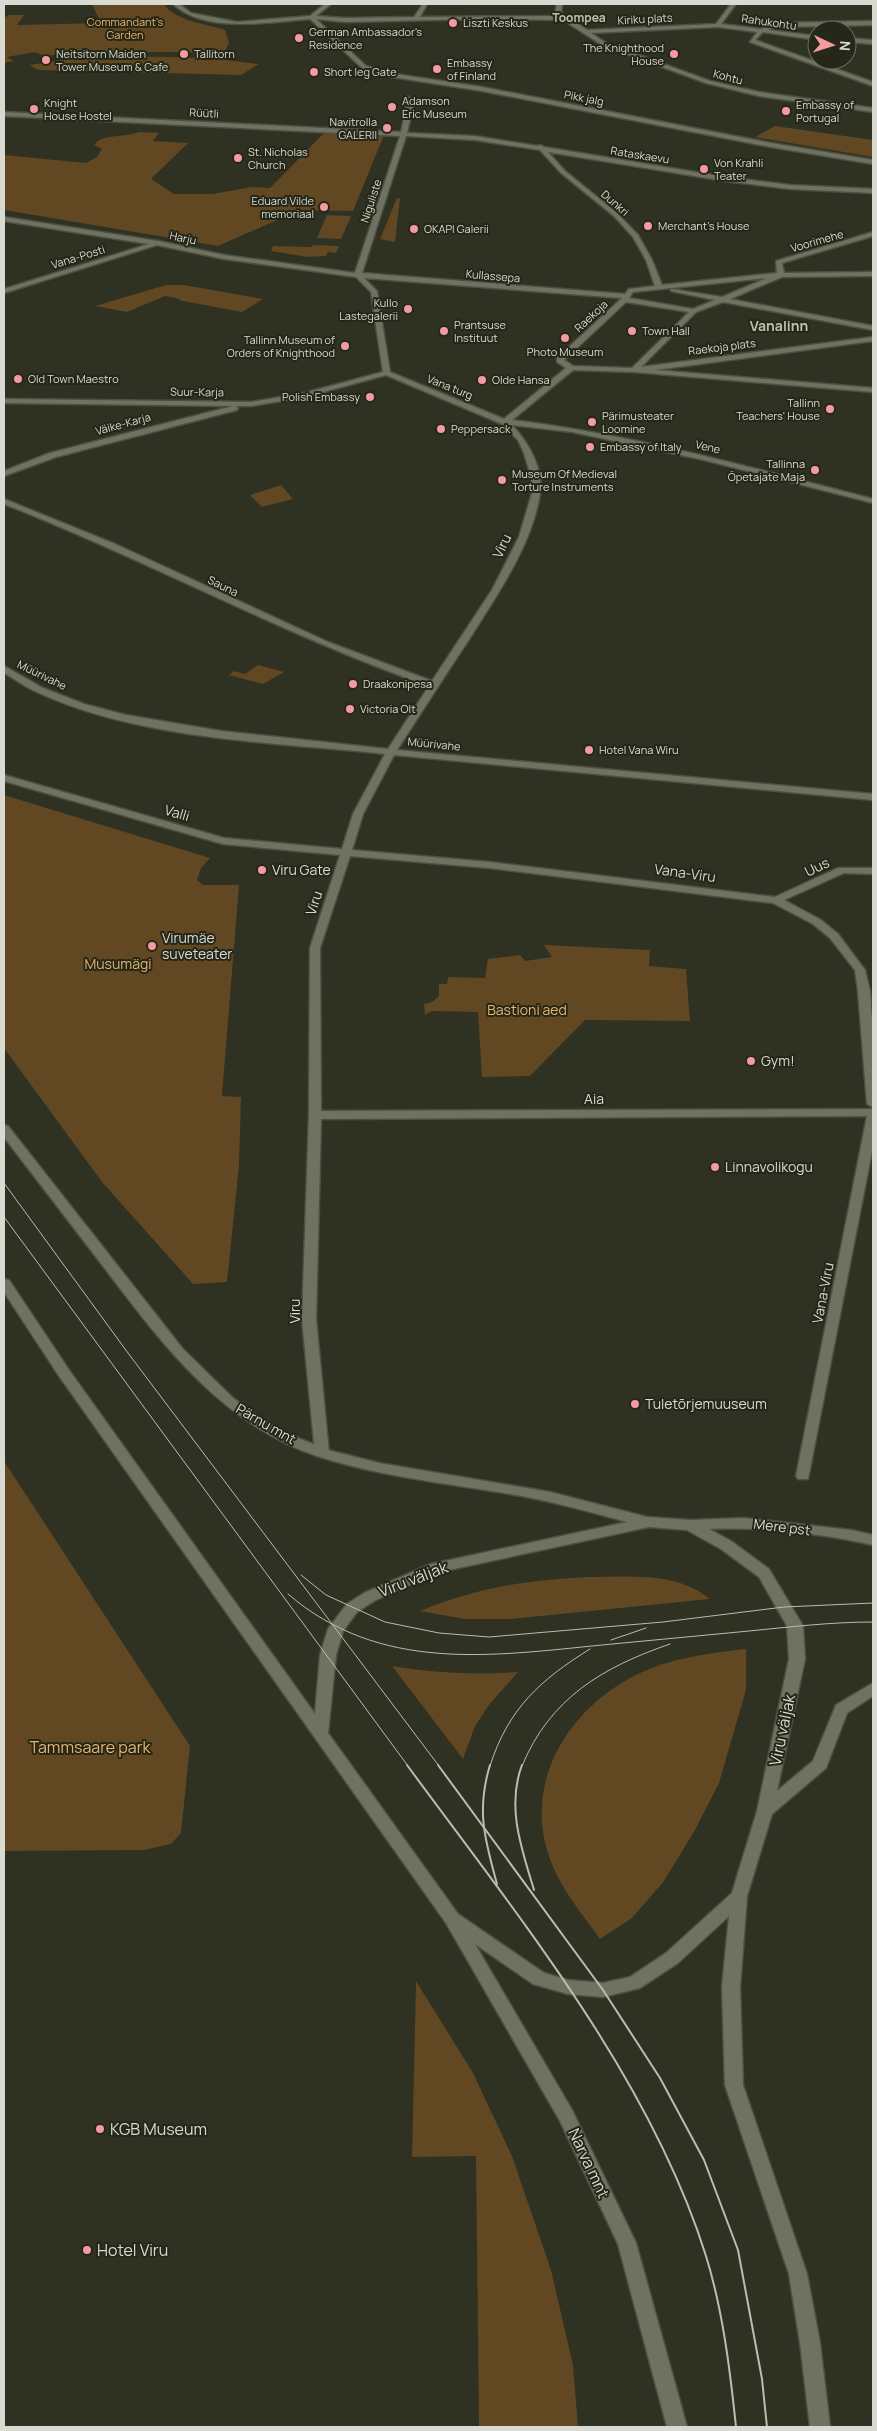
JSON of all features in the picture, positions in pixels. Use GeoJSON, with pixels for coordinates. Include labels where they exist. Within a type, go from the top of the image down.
{"type":"FeatureCollection","features":[{"type":"Feature","properties":{"kind":"street"},"geometry":{"type":"LineString","coordinates":[[176,4],[189,14],[236,24],[311,17],[345,20],[564,18]]}},
{"type":"Feature","properties":{"kind":"street"},"geometry":{"type":"LineString","coordinates":[[311,17],[328,4]]}},
{"type":"Feature","properties":{"kind":"street"},"geometry":{"type":"LineString","coordinates":[[417,18],[425,4]]}},
{"type":"Feature","properties":{"kind":"street"},"geometry":{"type":"LineString","coordinates":[[560,4],[558,14],[586,32]]}},
{"type":"Feature","properties":{"kind":"street"},"geometry":{"type":"LineString","coordinates":[[718,25],[733,4]]}},
{"type":"Feature","properties":{"kind":"street","name":"Pikk jalg"},"geometry":{"type":"LineString","coordinates":[[311,17],[364,67],[394,76],[482,89],[873,162]]}},
{"type":"Feature","properties":{"kind":"street"},"geometry":{"type":"LineString","coordinates":[[873,23],[775,25],[762,31],[752,41],[873,84]]}},
{"type":"Feature","properties":{"kind":"street","name":"Rahukohtu"},"geometry":{"type":"LineString","coordinates":[[718,25],[807,37]]}},
{"type":"Feature","properties":{"kind":"street","name":"Kiriku plats"},"geometry":{"type":"LineString","coordinates":[[586,32],[718,25]]}},
{"type":"Feature","properties":{"kind":"street","name":"Kohtu"},"geometry":{"type":"LineString","coordinates":[[586,32],[604,44],[708,82],[740,91],[873,110]]}},
{"type":"Feature","properties":{"kind":"street"},"geometry":{"type":"LineString","coordinates":[[857,41],[873,42]]}},
{"type":"Feature","properties":{"kind":"street","name":"Niguliste"},"geometry":{"type":"LineString","coordinates":[[358,275],[404,133],[411,101],[407,98]]}},
{"type":"Feature","properties":{"kind":"street","name":"Rüütli"},"geometry":{"type":"LineString","coordinates":[[4,114],[404,133]]}},
{"type":"Feature","properties":{"kind":"street","name":"Rataskaevu"},"geometry":{"type":"LineString","coordinates":[[404,133],[475,138],[725,179],[790,187],[873,191]]}},
{"type":"Feature","properties":{"kind":"street","name":"Dunkri"},"geometry":{"type":"LineString","coordinates":[[540,148],[575,183],[616,215],[636,236],[649,260],[658,287]]}},
{"type":"Feature","properties":{"kind":"street","name":"Harju"},"geometry":{"type":"LineString","coordinates":[[4,219],[158,243],[224,257],[358,275]]}},
{"type":"Feature","properties":{"kind":"street","name":"Voorimehe"},"geometry":{"type":"LineString","coordinates":[[781,275],[778,262],[873,234]]}},
{"type":"Feature","properties":{"kind":"street","name":"Vana-Posti"},"geometry":{"type":"LineString","coordinates":[[4,290],[158,243]]}},
{"type":"Feature","properties":{"kind":"street","name":"Raekoja plats"},"geometry":{"type":"LineString","coordinates":[[626,298],[631,290],[781,275],[873,274]]}},
{"type":"Feature","properties":{"kind":"street"},"geometry":{"type":"LineString","coordinates":[[358,275],[374,291],[387,373]]}},
{"type":"Feature","properties":{"kind":"street","name":"Kullassepa"},"geometry":{"type":"LineString","coordinates":[[358,275],[626,298]]}},
{"type":"Feature","properties":{"kind":"street","name":"Raekoja plats"},"geometry":{"type":"LineString","coordinates":[[634,370],[694,311],[719,299],[781,275]]}},
{"type":"Feature","properties":{"kind":"street","name":"Raekoja plats"},"geometry":{"type":"LineString","coordinates":[[658,287],[873,328]]}},
{"type":"Feature","properties":{"kind":"street"},"geometry":{"type":"LineString","coordinates":[[626,298],[694,311]]}},
{"type":"Feature","properties":{"kind":"street","name":"Raekoja"},"geometry":{"type":"LineString","coordinates":[[571,368],[560,360],[626,298]]}},
{"type":"Feature","properties":{"kind":"street","name":"Raekoja plats"},"geometry":{"type":"LineString","coordinates":[[634,370],[873,339]]}},
{"type":"Feature","properties":{"kind":"street"},"geometry":{"type":"LineString","coordinates":[[505,422],[571,368],[634,370]]}},
{"type":"Feature","properties":{"kind":"street","name":"Raekoja plats"},"geometry":{"type":"LineString","coordinates":[[634,370],[873,390]]}},
{"type":"Feature","properties":{"kind":"street","name":"Suur-Karja"},"geometry":{"type":"LineString","coordinates":[[4,401],[251,404],[305,395],[387,373]]}},
{"type":"Feature","properties":{"kind":"street","name":"Vana turg"},"geometry":{"type":"LineString","coordinates":[[387,373],[505,422]]}},
{"type":"Feature","properties":{"kind":"street","name":"Väike-Karja"},"geometry":{"type":"LineString","coordinates":[[4,474],[53,455],[251,404]]}},
{"type":"Feature","properties":{"kind":"street","name":"Vene"},"geometry":{"type":"LineString","coordinates":[[505,422],[572,430],[704,458],[873,501]]}},
{"type":"Feature","properties":{"kind":"street","name":"Viru"},"geometry":{"type":"LineString","coordinates":[[322,1453],[310,1318],[315,1115],[315,948],[358,814],[391,752],[511,565],[530,514],[536,493],[535,477],[528,453],[521,440],[505,422]]}},
{"type":"Feature","properties":{"kind":"street","name":"Sauna"},"geometry":{"type":"LineString","coordinates":[[4,501],[99,538],[237,605],[356,657],[435,685]]}},
{"type":"Feature","properties":{"kind":"street","name":"Müürivahe"},"geometry":{"type":"LineString","coordinates":[[4,670],[49,695],[111,714],[179,727],[576,772],[873,797]]}},
{"type":"Feature","properties":{"kind":"street","name":"Valli"},"geometry":{"type":"LineString","coordinates":[[4,778],[223,841],[346,851]]}},
{"type":"Feature","properties":{"kind":"street","name":"Vana-Viru"},"geometry":{"type":"LineString","coordinates":[[346,851],[499,866],[776,900],[817,922],[834,936],[860,970],[864,991],[873,1104]]}},
{"type":"Feature","properties":{"kind":"street","name":"Uus"},"geometry":{"type":"LineString","coordinates":[[776,900],[842,870],[873,870]]}},
{"type":"Feature","properties":{"kind":"street","name":"Vana-Viru"},"geometry":{"type":"LineString","coordinates":[[803,1476],[873,1114]]}},
{"type":"Feature","properties":{"kind":"street","name":"Aia"},"geometry":{"type":"LineString","coordinates":[[315,1115],[873,1114]]}},
{"type":"Feature","properties":{"kind":"street","name":"Pärnu mnt"},"geometry":{"type":"LineString","coordinates":[[4,1129],[168,1340],[204,1382],[242,1412],[278,1434],[322,1453],[403,1474],[549,1497],[649,1522]]}},
{"type":"Feature","properties":{"kind":"street"},"geometry":{"type":"LineString","coordinates":[[4,1283],[70,1381],[452,1919],[539,1980],[603,1990],[634,1983],[672,1958],[739,1896]]}},
{"type":"Feature","properties":{"kind":"street","name":"Viru väljak"},"geometry":{"type":"LineString","coordinates":[[321,1732],[328,1655],[336,1628],[352,1608],[384,1589],[431,1569],[649,1522],[690,1525],[726,1544],[764,1573],[795,1626],[797,1659],[765,1810],[739,1896]]}},
{"type":"Feature","properties":{"kind":"street","name":"Mere pst"},"geometry":{"type":"LineString","coordinates":[[690,1525],[744,1523],[851,1535],[873,1540]]}},
{"type":"Feature","properties":{"kind":"street"},"geometry":{"type":"LineString","coordinates":[[765,1810],[820,1764],[841,1709],[873,1689]]}},
{"type":"Feature","properties":{"kind":"street"},"geometry":{"type":"LineString","coordinates":[[739,1896],[731,1987],[734,2085],[798,2274],[810,2343],[820,2427]]}},
{"type":"Feature","properties":{"kind":"street","name":"Narva mnt"},"geometry":{"type":"LineString","coordinates":[[452,1919],[566,2116],[627,2242],[677,2427]]}},
{"type":"Feature","properties":{"kind":"green space","name":"Commandant's Garden"},"geometry":{"type":"Polygon","coordinates":[[[92,4],[164,4],[169,10],[183,18],[225,30],[229,43],[222,57],[189,52],[73,53],[44,56],[35,52],[7,57],[14,61],[4,63],[4,18],[9,15],[24,15],[17,25],[101,23],[92,4]]]}},
{"type":"Feature","properties":{"kind":"green space"},"geometry":{"type":"Polygon","coordinates":[[[128,56],[209,58],[259,64],[241,75],[38,70],[29,65],[77,58],[128,56]]]}},
{"type":"Feature","properties":{"kind":"green space"},"geometry":{"type":"Polygon","coordinates":[[[775,126],[873,140],[873,157],[755,137],[775,126]]]}},
{"type":"Feature","properties":{"kind":"green space"},"geometry":{"type":"Polygon","coordinates":[[[139,132],[159,133],[153,141],[188,143],[151,179],[174,194],[212,194],[252,187],[270,188],[325,132],[384,135],[353,211],[300,210],[218,246],[4,210],[4,155],[86,163],[97,157],[102,149],[94,145],[98,141],[108,137],[139,132]]]}},
{"type":"Feature","properties":{"kind":"green space"},"geometry":{"type":"Polygon","coordinates":[[[397,198],[400,198],[395,242],[380,239],[397,198]]]}},
{"type":"Feature","properties":{"kind":"green space"},"geometry":{"type":"Polygon","coordinates":[[[327,215],[351,216],[341,239],[317,238],[327,215]]]}},
{"type":"Feature","properties":{"kind":"green space"},"geometry":{"type":"Polygon","coordinates":[[[313,245],[339,246],[336,253],[328,252],[326,256],[308,257],[271,251],[273,246],[312,247],[313,245]]]}},
{"type":"Feature","properties":{"kind":"green space"},"geometry":{"type":"Polygon","coordinates":[[[166,285],[184,285],[263,299],[242,312],[165,296],[127,312],[95,306],[166,285]]]}},
{"type":"Feature","properties":{"kind":"green space"},"geometry":{"type":"Polygon","coordinates":[[[281,485],[293,499],[262,507],[250,495],[281,485]]]}},
{"type":"Feature","properties":{"kind":"green space"},"geometry":{"type":"Polygon","coordinates":[[[258,665],[284,672],[263,684],[229,675],[234,671],[245,674],[258,665]]]}},
{"type":"Feature","properties":{"kind":"green space","name":"Musumägi"},"geometry":{"type":"Polygon","coordinates":[[[4,795],[210,858],[201,868],[197,880],[203,885],[239,885],[222,1096],[241,1097],[239,1166],[227,1282],[193,1284],[102,1182],[4,1048],[4,795]]]}},
{"type":"Feature","properties":{"kind":"green space","name":"Bastioni aed"},"geometry":{"type":"Polygon","coordinates":[[[544,945],[650,950],[649,966],[686,969],[690,1021],[585,1020],[530,1076],[482,1077],[478,1012],[432,1011],[425,1015],[424,1004],[432,1002],[439,996],[439,984],[447,984],[448,977],[485,978],[488,959],[520,955],[525,961],[552,957],[544,945]]]}},
{"type":"Feature","properties":{"kind":"green space","name":"Tammsaare park"},"geometry":{"type":"Polygon","coordinates":[[[4,1461],[190,1746],[181,1833],[171,1844],[144,1850],[4,1851],[4,1461]]]}},
{"type":"Feature","properties":{"kind":"green space"},"geometry":{"type":"Polygon","coordinates":[[[587,1577],[635,1577],[667,1580],[697,1590],[710,1599],[511,1619],[464,1619],[420,1611],[462,1596],[502,1586],[587,1577]]]}},
{"type":"Feature","properties":{"kind":"green space"},"geometry":{"type":"Polygon","coordinates":[[[746,1649],[746,1690],[719,1783],[695,1830],[664,1881],[632,1918],[600,1939],[572,1900],[554,1870],[543,1831],[542,1803],[547,1776],[557,1751],[572,1728],[590,1707],[636,1675],[676,1660],[746,1649]]]}},
{"type":"Feature","properties":{"kind":"green space"},"geometry":{"type":"Polygon","coordinates":[[[392,1666],[455,1673],[518,1672],[489,1705],[475,1726],[463,1759],[392,1666]]]}},
{"type":"Feature","properties":{"kind":"green space"},"geometry":{"type":"Polygon","coordinates":[[[416,1981],[473,2073],[512,2156],[551,2270],[573,2365],[578,2427],[479,2427],[476,2156],[412,2157],[416,1981]]]}},
{"type":"Feature","properties":{"kind":"tram line"},"geometry":{"type":"LineString","coordinates":[[4,1183],[128,1353],[331,1623]]}},
{"type":"Feature","properties":{"kind":"tram line"},"geometry":{"type":"LineString","coordinates":[[4,1217],[408,1766]]}},
{"type":"Feature","properties":{"kind":"tram line"},"geometry":{"type":"LineString","coordinates":[[301,1575],[326,1595],[385,1622],[439,1633],[489,1637],[663,1622],[784,1607],[873,1603]]}},
{"type":"Feature","properties":{"kind":"tram line"},"geometry":{"type":"LineString","coordinates":[[288,1594],[331,1623]]}},
{"type":"Feature","properties":{"kind":"tram line"},"geometry":{"type":"LineString","coordinates":[[331,1623],[360,1637],[399,1648],[438,1653],[478,1655],[519,1653],[811,1625],[873,1622]]}},
{"type":"Feature","properties":{"kind":"tram line"},"geometry":{"type":"LineString","coordinates":[[331,1623],[439,1766]]}},
{"type":"Feature","properties":{"kind":"tram line"},"geometry":{"type":"LineString","coordinates":[[611,1640],[646,1628]]}},
{"type":"Feature","properties":{"kind":"tram line"},"geometry":{"type":"LineString","coordinates":[[522,1766],[534,1742],[548,1721],[581,1688],[623,1663],[670,1644]]}},
{"type":"Feature","properties":{"kind":"tram line"},"geometry":{"type":"LineString","coordinates":[[490,1766],[497,1746],[516,1712],[556,1672],[590,1649]]}},
{"type":"Feature","properties":{"kind":"tram line"},"geometry":{"type":"LineString","coordinates":[[407,1765],[535,1939],[577,2000],[616,2062],[651,2125],[682,2190],[712,2277],[725,2341],[736,2427]]}},
{"type":"Feature","properties":{"kind":"tram line"},"geometry":{"type":"LineString","coordinates":[[438,1765],[484,1828]]}},
{"type":"Feature","properties":{"kind":"tram line"},"geometry":{"type":"LineString","coordinates":[[484,1828],[483,1797],[490,1765]]}},
{"type":"Feature","properties":{"kind":"tram line"},"geometry":{"type":"LineString","coordinates":[[522,1765],[517,1781],[516,1812],[521,1844],[534,1890]]}},
{"type":"Feature","properties":{"kind":"tram line"},"geometry":{"type":"LineString","coordinates":[[484,1828],[603,1990],[660,2078],[704,2160],[738,2250],[762,2379],[767,2427]]}},
{"type":"Feature","properties":{"kind":"tram line"},"geometry":{"type":"LineString","coordinates":[[484,1828],[497,1884]]}},
{"type":"Feature","properties":{"kind":"place","name":"Liszti Keskus"},"geometry":{"type":"Point","coordinates":[453,23]}},
{"type":"Feature","properties":{"kind":"place","name":"German Ambassador's Residence"},"geometry":{"type":"Point","coordinates":[299,38]}},
{"type":"Feature","properties":{"kind":"place","name":"Tallitorn"},"geometry":{"type":"Point","coordinates":[184,54]}},
{"type":"Feature","properties":{"kind":"place","name":"The Knighthood House"},"geometry":{"type":"Point","coordinates":[674,54]}},
{"type":"Feature","properties":{"kind":"place","name":"Neitsitorn Maiden Tower Museum & Cafe"},"geometry":{"type":"Point","coordinates":[46,60]}},
{"type":"Feature","properties":{"kind":"place","name":"Embassy of Finland"},"geometry":{"type":"Point","coordinates":[437,69]}},
{"type":"Feature","properties":{"kind":"place","name":"Short leg Gate"},"geometry":{"type":"Point","coordinates":[314,72]}},
{"type":"Feature","properties":{"kind":"place","name":"Adamson Eric Museum"},"geometry":{"type":"Point","coordinates":[392,107]}},
{"type":"Feature","properties":{"kind":"place","name":"Knight House Hostel"},"geometry":{"type":"Point","coordinates":[34,109]}},
{"type":"Feature","properties":{"kind":"place","name":"Embassy of Portugal"},"geometry":{"type":"Point","coordinates":[786,111]}},
{"type":"Feature","properties":{"kind":"place","name":"Navitrolla GALERII"},"geometry":{"type":"Point","coordinates":[387,128]}},
{"type":"Feature","properties":{"kind":"place","name":"St. Nicholas Church"},"geometry":{"type":"Point","coordinates":[238,158]}},
{"type":"Feature","properties":{"kind":"place","name":"Von Krahli Teater"},"geometry":{"type":"Point","coordinates":[704,169]}},
{"type":"Feature","properties":{"kind":"place","name":"Eduard Vilde memoriaal"},"geometry":{"type":"Point","coordinates":[324,207]}},
{"type":"Feature","properties":{"kind":"place","name":"Merchant's House"},"geometry":{"type":"Point","coordinates":[648,226]}},
{"type":"Feature","properties":{"kind":"place","name":"OKAPI Galerii"},"geometry":{"type":"Point","coordinates":[414,229]}},
{"type":"Feature","properties":{"kind":"place","name":"Kullo Lastegalerii"},"geometry":{"type":"Point","coordinates":[408,309]}},
{"type":"Feature","properties":{"kind":"place","name":"Prantsuse Instituut"},"geometry":{"type":"Point","coordinates":[444,331]}},
{"type":"Feature","properties":{"kind":"place","name":"Town Hall"},"geometry":{"type":"Point","coordinates":[632,331]}},
{"type":"Feature","properties":{"kind":"place","name":"Photo Museum"},"geometry":{"type":"Point","coordinates":[565,338]}},
{"type":"Feature","properties":{"kind":"place","name":"Tallinn Museum of Orders of Knighthood"},"geometry":{"type":"Point","coordinates":[345,346]}},
{"type":"Feature","properties":{"kind":"place","name":"Old Town Maestro"},"geometry":{"type":"Point","coordinates":[18,379]}},
{"type":"Feature","properties":{"kind":"place","name":"Olde Hansa"},"geometry":{"type":"Point","coordinates":[482,380]}},
{"type":"Feature","properties":{"kind":"place","name":"Polish Embassy"},"geometry":{"type":"Point","coordinates":[370,397]}},
{"type":"Feature","properties":{"kind":"place","name":"Tallinn Teachers' House"},"geometry":{"type":"Point","coordinates":[830,409]}},
{"type":"Feature","properties":{"kind":"place","name":"Pärimusteater Loomine"},"geometry":{"type":"Point","coordinates":[592,422]}},
{"type":"Feature","properties":{"kind":"place","name":"Peppersack"},"geometry":{"type":"Point","coordinates":[441,429]}},
{"type":"Feature","properties":{"kind":"place","name":"Embassy of Italy"},"geometry":{"type":"Point","coordinates":[590,447]}},
{"type":"Feature","properties":{"kind":"place","name":"Tallinna Õpetajate Maja"},"geometry":{"type":"Point","coordinates":[815,470]}},
{"type":"Feature","properties":{"kind":"place","name":"Museum Of Medieval Torture Instruments"},"geometry":{"type":"Point","coordinates":[502,480]}},
{"type":"Feature","properties":{"kind":"place","name":"Draakonipesa"},"geometry":{"type":"Point","coordinates":[353,684]}},
{"type":"Feature","properties":{"kind":"place","name":"Victoria Olt"},"geometry":{"type":"Point","coordinates":[350,709]}},
{"type":"Feature","properties":{"kind":"place","name":"Hotel Vana Wiru"},"geometry":{"type":"Point","coordinates":[589,750]}},
{"type":"Feature","properties":{"kind":"place","name":"Viru Gate"},"geometry":{"type":"Point","coordinates":[262,870]}},
{"type":"Feature","properties":{"kind":"place","name":"Virumäe suveteater"},"geometry":{"type":"Point","coordinates":[152,946]}},
{"type":"Feature","properties":{"kind":"place","name":"Gym!"},"geometry":{"type":"Point","coordinates":[751,1061]}},
{"type":"Feature","properties":{"kind":"place","name":"Linnavolikogu"},"geometry":{"type":"Point","coordinates":[715,1167]}},
{"type":"Feature","properties":{"kind":"place","name":"Tuletõrjemuuseum"},"geometry":{"type":"Point","coordinates":[635,1404]}},
{"type":"Feature","properties":{"kind":"place","name":"KGB Museum"},"geometry":{"type":"Point","coordinates":[100,2129]}},
{"type":"Feature","properties":{"kind":"place","name":"Hotel Viru"},"geometry":{"type":"Point","coordinates":[87,2250]}},
{"type":"Feature","properties":{"kind":"district","name":"Toompea"},"geometry":{"type":"Point","coordinates":[579,18]}},
{"type":"Feature","properties":{"kind":"district","name":"Vanalinn"},"geometry":{"type":"Point","coordinates":[779,326]}}]}
